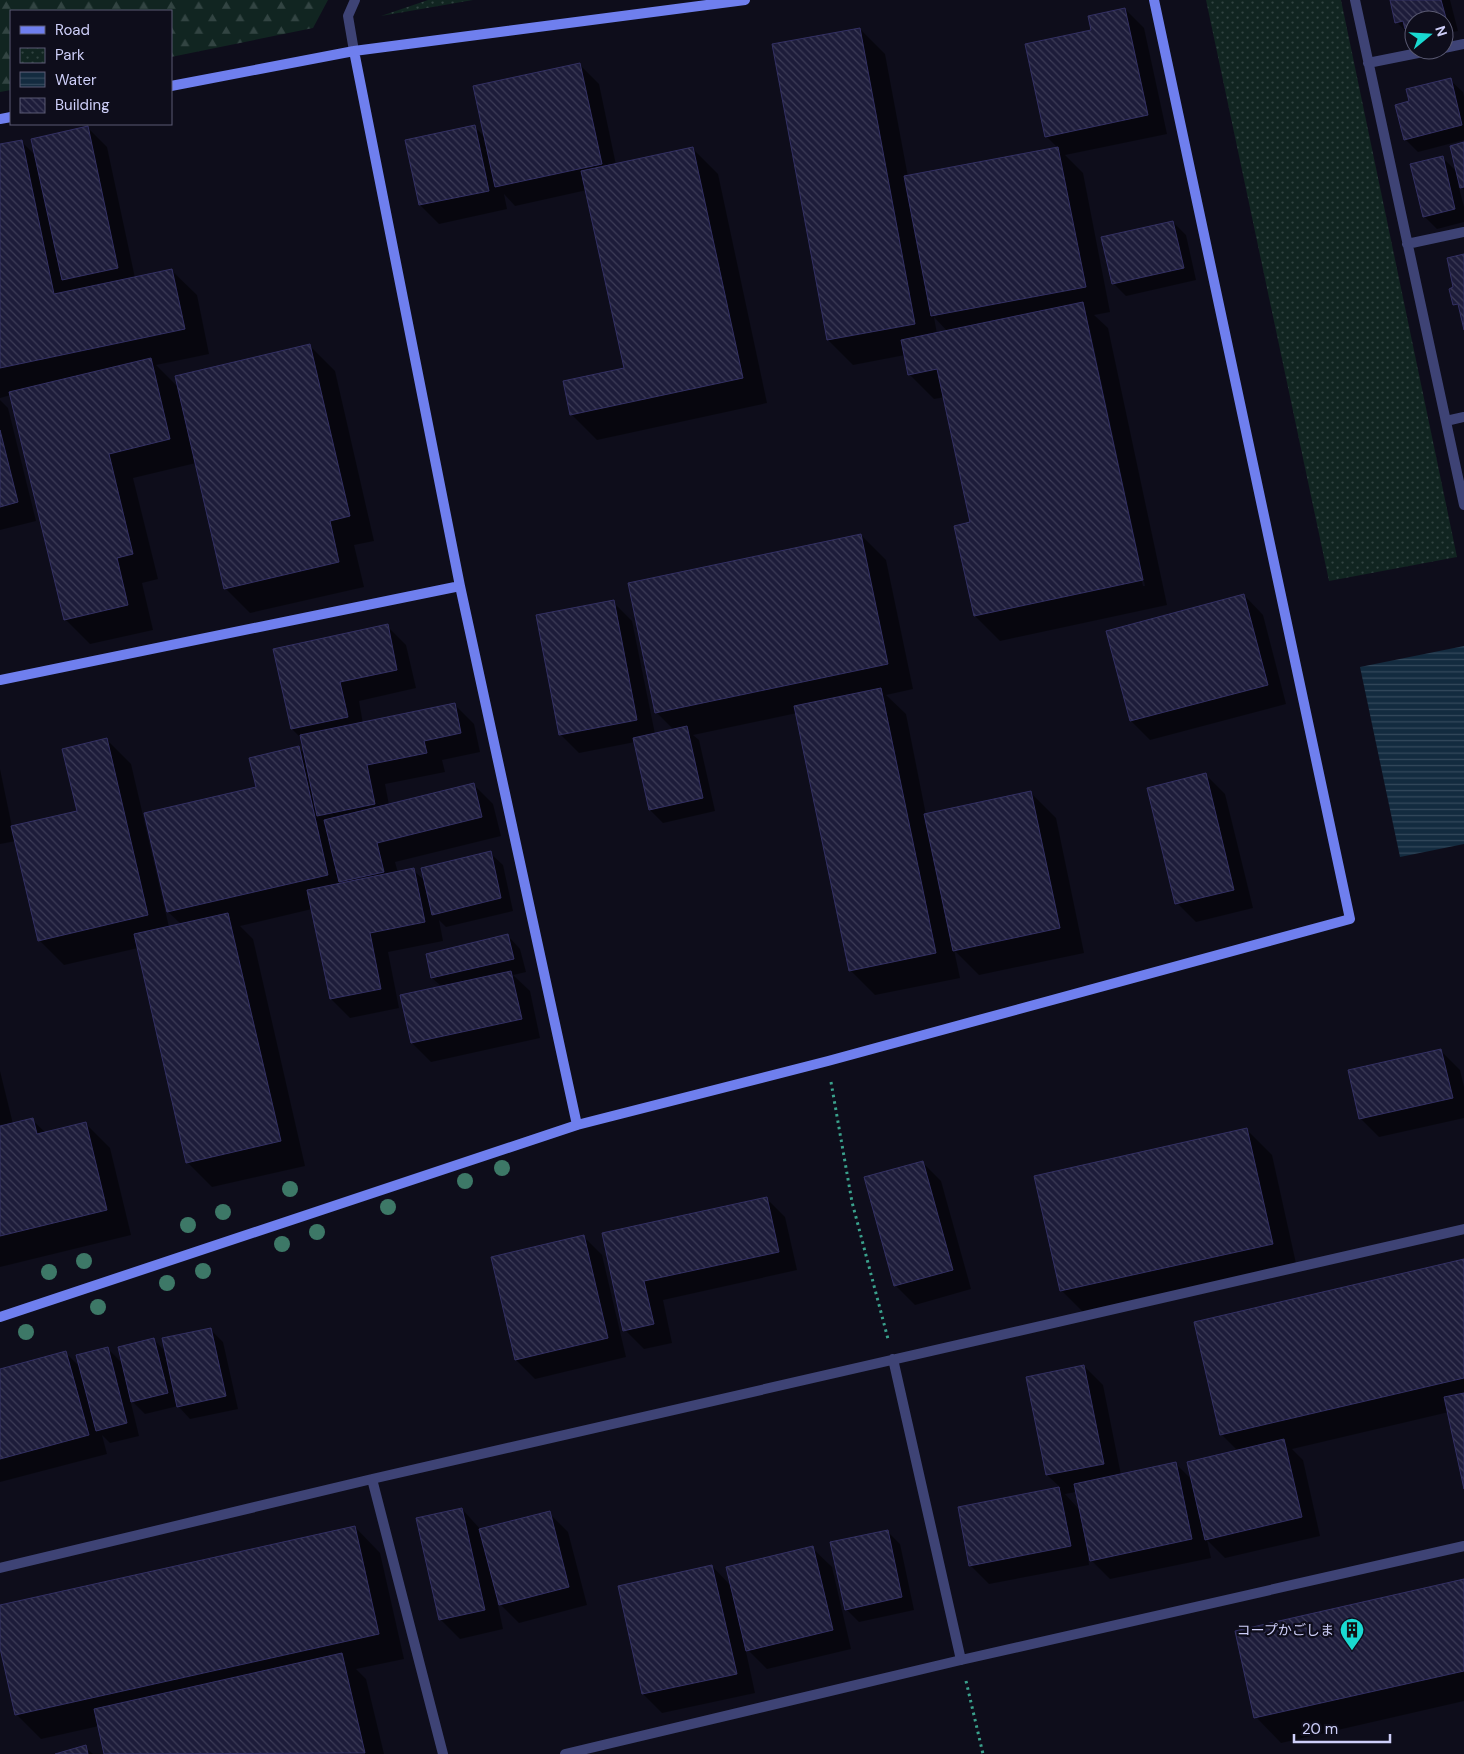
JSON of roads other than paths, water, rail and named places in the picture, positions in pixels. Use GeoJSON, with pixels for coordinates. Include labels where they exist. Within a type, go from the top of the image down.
{"type":"FeatureCollection","features":[{"type":"Feature","properties":{"kind":"street"},"geometry":{"type":"LineString","coordinates":[[355,0],[348,16],[354,51],[460,586],[577,1125]]}},
{"type":"Feature","properties":{"kind":"street"},"geometry":{"type":"LineString","coordinates":[[172,86],[354,51],[745,0]]}},
{"type":"Feature","properties":{"kind":"street"},"geometry":{"type":"LineString","coordinates":[[0,1317],[577,1125],[828,1061],[1350,919],[1154,0]]}},
{"type":"Feature","properties":{"kind":"street"},"geometry":{"type":"LineString","coordinates":[[1354,0],[1464,505]]}},
{"type":"Feature","properties":{"kind":"street"},"geometry":{"type":"LineString","coordinates":[[1368,63],[1404,56]]}},
{"type":"Feature","properties":{"kind":"street"},"geometry":{"type":"LineString","coordinates":[[1407,244],[1464,232]]}},
{"type":"Feature","properties":{"kind":"street"},"geometry":{"type":"LineString","coordinates":[[1446,420],[1464,417]]}},
{"type":"Feature","properties":{"kind":"street"},"geometry":{"type":"LineString","coordinates":[[0,680],[460,586]]}},
{"type":"Feature","properties":{"kind":"street"},"geometry":{"type":"LineString","coordinates":[[0,1568],[372,1479],[1464,1230]]}},
{"type":"Feature","properties":{"kind":"street"},"geometry":{"type":"LineString","coordinates":[[893,1360],[961,1660]]}},
{"type":"Feature","properties":{"kind":"street"},"geometry":{"type":"LineString","coordinates":[[372,1479],[443,1754]]}},
{"type":"Feature","properties":{"kind":"street"},"geometry":{"type":"LineString","coordinates":[[565,1754],[961,1660],[1464,1546]]}},
{"type":"Feature","properties":{"kind":"water"},"geometry":{"type":"Polygon","coordinates":[[[1464,646],[1464,844],[1400,857],[1360,667],[1464,646]]]}},
{"type":"Feature","properties":{"kind":"place","name":"コープかごしま"},"geometry":{"type":"Point","coordinates":[1352,1651]}}]}
